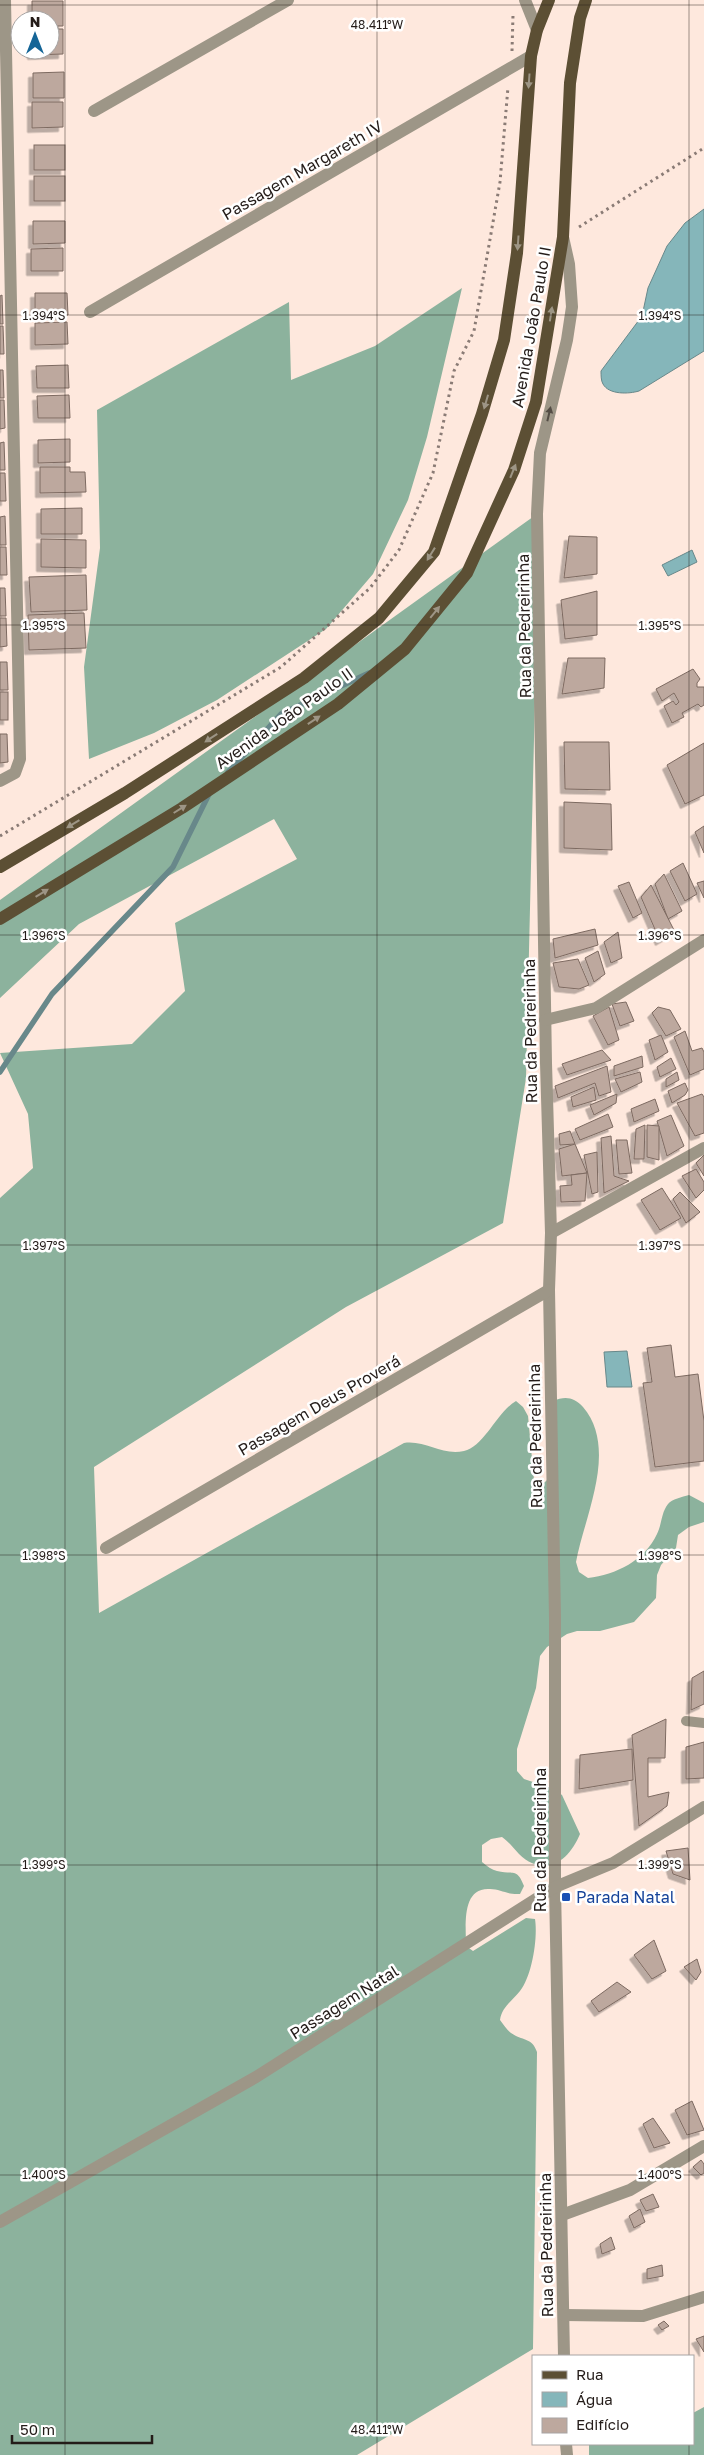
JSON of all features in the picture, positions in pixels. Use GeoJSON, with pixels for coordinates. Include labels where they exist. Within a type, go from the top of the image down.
{"type":"FeatureCollection","features":[{"type":"Feature","properties":{"kind":"main road","name":"Avenida João Paulo II"},"geometry":{"type":"LineString","coordinates":[[0,867],[125,793],[304,678],[379,618],[434,552],[482,414],[504,340],[517,253],[531,56],[537,30],[549,0]]}},
{"type":"Feature","properties":{"kind":"main road","name":"Avenida João Paulo II"},"geometry":{"type":"LineString","coordinates":[[0,919],[182,808],[338,704],[405,648],[466,573],[514,470],[536,402],[563,237],[570,83],[580,18],[586,0]]}},
{"type":"Feature","properties":{"kind":"street"},"geometry":{"type":"LineString","coordinates":[[0,781],[14,773],[20,760],[4,197],[5,0]]}},
{"type":"Feature","properties":{"kind":"street"},"geometry":{"type":"LineString","coordinates":[[94,111],[288,0]]}},
{"type":"Feature","properties":{"kind":"street"},"geometry":{"type":"LineString","coordinates":[[525,0],[537,30]]}},
{"type":"Feature","properties":{"kind":"street","name":"Passagem Margareth IV"},"geometry":{"type":"LineString","coordinates":[[90,312],[531,56]]}},
{"type":"Feature","properties":{"kind":"street","name":"Rua da Pedreirinha"},"geometry":{"type":"LineString","coordinates":[[563,237],[569,264],[572,307],[567,340],[540,453],[537,514],[551,1233],[549,1290],[555,1616],[555,1887],[564,2355]]}},
{"type":"Feature","properties":{"kind":"street"},"geometry":{"type":"LineString","coordinates":[[546,1020],[596,1008],[704,940]]}},
{"type":"Feature","properties":{"kind":"street"},"geometry":{"type":"LineString","coordinates":[[551,1233],[704,1148]]}},
{"type":"Feature","properties":{"kind":"street","name":"Passagem Deus Proverá"},"geometry":{"type":"LineString","coordinates":[[106,1548],[549,1290]]}},
{"type":"Feature","properties":{"kind":"street","name":"Passagem Natal"},"geometry":{"type":"LineString","coordinates":[[0,2222],[256,2077],[555,1887],[613,1863],[704,1807]]}},
{"type":"Feature","properties":{"kind":"street"},"geometry":{"type":"LineString","coordinates":[[562,2215],[630,2190],[704,2146]]}},
{"type":"Feature","properties":{"kind":"street"},"geometry":{"type":"LineString","coordinates":[[564,2315],[643,2316],[704,2297]]}},
{"type":"Feature","properties":{"kind":"lane"},"geometry":{"type":"LineString","coordinates":[[686,1721],[704,1723]]}},
{"type":"Feature","properties":{"kind":"path"},"geometry":{"type":"LineString","coordinates":[[0,836],[281,666],[370,588],[399,550],[433,473],[454,371],[474,331],[500,182],[513,37],[513,9]]}},
{"type":"Feature","properties":{"kind":"path"},"geometry":{"type":"LineString","coordinates":[[563,237],[704,148]]}},
{"type":"Feature","properties":{"kind":"green space"},"geometry":{"type":"Polygon","coordinates":[[[462,288],[427,437],[408,500],[373,574],[326,629],[217,700],[154,733],[89,759],[84,667],[100,548],[97,410],[289,302],[291,380],[375,346],[462,288]]]}},
{"type":"Feature","properties":{"kind":"green space"},"geometry":{"type":"Polygon","coordinates":[[[537,514],[539,527],[526,1078],[503,1223],[346,1307],[94,1467],[99,1613],[404,1443],[420,1444],[456,1452],[471,1448],[478,1443],[509,1406],[516,1401],[523,1407],[528,1416],[534,1480],[543,1484],[550,1477],[553,1401],[561,1398],[573,1399],[583,1407],[593,1424],[598,1443],[599,1463],[596,1483],[576,1562],[579,1572],[588,1578],[609,1574],[637,1559],[652,1543],[666,1507],[672,1501],[689,1495],[704,1503],[704,1522],[689,1527],[678,1535],[676,1548],[661,1565],[657,1575],[656,1598],[634,1622],[600,1631],[577,1631],[567,1634],[547,1647],[540,1656],[536,1688],[517,1749],[517,1771],[524,1779],[554,1789],[562,1795],[580,1834],[563,1859],[547,1866],[529,1861],[502,1837],[491,1839],[482,1845],[482,1862],[495,1870],[516,1874],[524,1886],[520,1894],[511,1894],[494,1889],[481,1890],[474,1894],[467,1909],[466,1946],[473,1951],[526,1918],[535,1919],[535,1946],[528,1976],[520,1991],[505,2008],[500,2020],[511,2033],[532,2044],[537,2052],[533,2349],[357,2455],[0,2455],[0,1198],[33,1168],[28,1114],[0,1053],[132,1044],[185,991],[175,923],[297,859],[274,819],[79,924],[0,998],[0,900],[537,514]]]}},
{"type":"Feature","properties":{"kind":"green space"},"geometry":{"type":"Polygon","coordinates":[[[704,2407],[704,2455],[589,2455],[589,2445],[694,2445],[694,2412],[704,2407]]]}},
{"type":"Feature","properties":{"kind":"water"},"geometry":{"type":"Polygon","coordinates":[[[704,209],[704,351],[639,391],[630,393],[614,392],[606,388],[602,383],[601,371],[642,316],[648,288],[667,246],[685,223],[704,209]]]}},
{"type":"Feature","properties":{"kind":"water"},"geometry":{"type":"Polygon","coordinates":[[[692,550],[697,562],[668,576],[662,565],[692,550]]]}},
{"type":"Feature","properties":{"kind":"water"},"geometry":{"type":"Polygon","coordinates":[[[627,1351],[632,1387],[607,1387],[604,1352],[627,1351]]]}},
{"type":"Feature","properties":{"kind":"building"},"geometry":{"type":"Polygon","coordinates":[[[32,1],[63,1],[63,26],[60,26],[60,10],[32,10],[32,1]]]}},
{"type":"Feature","properties":{"kind":"building"},"geometry":{"type":"Polygon","coordinates":[[[60,29],[63,29],[63,54],[60,54],[60,29]]]}},
{"type":"Feature","properties":{"kind":"building"},"geometry":{"type":"Polygon","coordinates":[[[64,72],[64,98],[33,98],[33,73],[64,72]]]}},
{"type":"Feature","properties":{"kind":"building"},"geometry":{"type":"Polygon","coordinates":[[[32,102],[63,102],[63,127],[32,128],[32,102]]]}},
{"type":"Feature","properties":{"kind":"building"},"geometry":{"type":"Polygon","coordinates":[[[34,145],[65,145],[65,170],[34,170],[34,145]]]}},
{"type":"Feature","properties":{"kind":"building"},"geometry":{"type":"Polygon","coordinates":[[[34,176],[65,176],[65,201],[34,201],[34,176]]]}},
{"type":"Feature","properties":{"kind":"building"},"geometry":{"type":"Polygon","coordinates":[[[33,221],[65,221],[65,243],[33,244],[33,221]]]}},
{"type":"Feature","properties":{"kind":"building"},"geometry":{"type":"Polygon","coordinates":[[[63,248],[63,271],[31,271],[31,249],[63,248]]]}},
{"type":"Feature","properties":{"kind":"building"},"geometry":{"type":"Polygon","coordinates":[[[35,293],[67,293],[68,315],[35,316],[35,293]]]}},
{"type":"Feature","properties":{"kind":"building"},"geometry":{"type":"Polygon","coordinates":[[[2,295],[3,324],[0,324],[0,296],[2,295]]]}},
{"type":"Feature","properties":{"kind":"building"},"geometry":{"type":"Polygon","coordinates":[[[67,322],[68,344],[35,345],[35,323],[67,322]]]}},
{"type":"Feature","properties":{"kind":"building"},"geometry":{"type":"Polygon","coordinates":[[[0,326],[3,326],[4,354],[0,354],[0,326]]]}},
{"type":"Feature","properties":{"kind":"building"},"geometry":{"type":"Polygon","coordinates":[[[68,365],[69,388],[37,388],[36,366],[68,365]]]}},
{"type":"Feature","properties":{"kind":"building"},"geometry":{"type":"Polygon","coordinates":[[[0,370],[3,370],[4,398],[0,398],[0,370]]]}},
{"type":"Feature","properties":{"kind":"building"},"geometry":{"type":"Polygon","coordinates":[[[69,395],[70,418],[38,418],[37,396],[69,395]]]}},
{"type":"Feature","properties":{"kind":"building"},"geometry":{"type":"Polygon","coordinates":[[[0,400],[4,400],[5,428],[0,429],[0,400]]]}},
{"type":"Feature","properties":{"kind":"building"},"geometry":{"type":"Polygon","coordinates":[[[70,439],[70,462],[38,463],[38,440],[70,439]]]}},
{"type":"Feature","properties":{"kind":"building"},"geometry":{"type":"Polygon","coordinates":[[[4,442],[5,470],[0,470],[0,443],[4,442]]]}},
{"type":"Feature","properties":{"kind":"building"},"geometry":{"type":"Polygon","coordinates":[[[40,467],[70,467],[70,472],[85,472],[86,492],[40,493],[40,467]]]}},
{"type":"Feature","properties":{"kind":"building"},"geometry":{"type":"Polygon","coordinates":[[[0,473],[5,473],[6,501],[0,501],[0,473]]]}},
{"type":"Feature","properties":{"kind":"building"},"geometry":{"type":"Polygon","coordinates":[[[82,508],[82,534],[41,534],[41,509],[82,508]]]}},
{"type":"Feature","properties":{"kind":"building"},"geometry":{"type":"Polygon","coordinates":[[[5,516],[6,545],[0,545],[0,517],[5,516]]]}},
{"type":"Feature","properties":{"kind":"building"},"geometry":{"type":"Polygon","coordinates":[[[569,536],[597,537],[597,574],[564,578],[569,536]]]}},
{"type":"Feature","properties":{"kind":"building"},"geometry":{"type":"Polygon","coordinates":[[[41,539],[86,540],[86,568],[41,567],[41,539]]]}},
{"type":"Feature","properties":{"kind":"building"},"geometry":{"type":"Polygon","coordinates":[[[0,547],[6,547],[7,575],[0,575],[0,547]]]}},
{"type":"Feature","properties":{"kind":"building"},"geometry":{"type":"Polygon","coordinates":[[[86,575],[87,610],[31,612],[29,577],[86,575]]]}},
{"type":"Feature","properties":{"kind":"building"},"geometry":{"type":"Polygon","coordinates":[[[0,588],[5,588],[6,616],[0,616],[0,588]]]}},
{"type":"Feature","properties":{"kind":"building"},"geometry":{"type":"Polygon","coordinates":[[[597,591],[597,635],[565,639],[561,600],[597,591]]]}},
{"type":"Feature","properties":{"kind":"building"},"geometry":{"type":"Polygon","coordinates":[[[84,613],[86,648],[29,650],[28,615],[84,613]]]}},
{"type":"Feature","properties":{"kind":"building"},"geometry":{"type":"Polygon","coordinates":[[[0,618],[6,618],[7,646],[0,647],[0,618]]]}},
{"type":"Feature","properties":{"kind":"building"},"geometry":{"type":"Polygon","coordinates":[[[568,658],[605,658],[604,688],[562,694],[568,658]]]}},
{"type":"Feature","properties":{"kind":"building"},"geometry":{"type":"Polygon","coordinates":[[[0,662],[7,662],[8,690],[0,690],[0,662]]]}},
{"type":"Feature","properties":{"kind":"building"},"geometry":{"type":"Polygon","coordinates":[[[693,669],[700,679],[697,687],[704,687],[704,705],[701,707],[698,704],[682,713],[684,717],[672,723],[664,706],[673,701],[676,705],[679,702],[674,693],[662,701],[656,689],[693,669]]]}},
{"type":"Feature","properties":{"kind":"building"},"geometry":{"type":"Polygon","coordinates":[[[0,692],[8,692],[8,720],[0,720],[0,692]]]}},
{"type":"Feature","properties":{"kind":"building"},"geometry":{"type":"Polygon","coordinates":[[[0,734],[7,734],[8,762],[0,763],[0,734]]]}},
{"type":"Feature","properties":{"kind":"building"},"geometry":{"type":"Polygon","coordinates":[[[564,742],[609,742],[610,790],[565,789],[564,742]]]}},
{"type":"Feature","properties":{"kind":"building"},"geometry":{"type":"Polygon","coordinates":[[[704,743],[704,795],[685,804],[667,765],[704,743]]]}},
{"type":"Feature","properties":{"kind":"building"},"geometry":{"type":"Polygon","coordinates":[[[564,802],[611,804],[612,850],[564,848],[564,802]]]}},
{"type":"Feature","properties":{"kind":"building"},"geometry":{"type":"Polygon","coordinates":[[[704,826],[704,853],[695,832],[704,826]]]}},
{"type":"Feature","properties":{"kind":"building"},"geometry":{"type":"Polygon","coordinates":[[[683,863],[697,894],[685,901],[670,871],[683,863]]]}},
{"type":"Feature","properties":{"kind":"building"},"geometry":{"type":"Polygon","coordinates":[[[664,874],[682,911],[668,919],[655,884],[664,874]]]}},
{"type":"Feature","properties":{"kind":"building"},"geometry":{"type":"Polygon","coordinates":[[[704,881],[704,898],[697,883],[704,881]]]}},
{"type":"Feature","properties":{"kind":"building"},"geometry":{"type":"Polygon","coordinates":[[[629,882],[642,913],[633,918],[618,886],[629,882]]]}},
{"type":"Feature","properties":{"kind":"building"},"geometry":{"type":"Polygon","coordinates":[[[651,885],[675,932],[660,941],[641,897],[651,885]]]}},
{"type":"Feature","properties":{"kind":"building"},"geometry":{"type":"Polygon","coordinates":[[[595,929],[598,945],[555,958],[553,939],[595,929]]]}},
{"type":"Feature","properties":{"kind":"building"},"geometry":{"type":"Polygon","coordinates":[[[618,932],[622,958],[611,963],[604,942],[618,932]]]}},
{"type":"Feature","properties":{"kind":"building"},"geometry":{"type":"Polygon","coordinates":[[[598,951],[605,974],[594,982],[585,958],[598,951]]]}},
{"type":"Feature","properties":{"kind":"building"},"geometry":{"type":"Polygon","coordinates":[[[578,959],[589,985],[579,989],[559,987],[553,963],[578,959]]]}},
{"type":"Feature","properties":{"kind":"building"},"geometry":{"type":"Polygon","coordinates":[[[626,1002],[634,1021],[620,1026],[612,1004],[626,1002]]]}},
{"type":"Feature","properties":{"kind":"building"},"geometry":{"type":"Polygon","coordinates":[[[609,1007],[619,1040],[608,1045],[593,1016],[609,1007]]]}},
{"type":"Feature","properties":{"kind":"building"},"geometry":{"type":"Polygon","coordinates":[[[658,1007],[670,1010],[681,1029],[666,1036],[652,1013],[658,1007]]]}},
{"type":"Feature","properties":{"kind":"building"},"geometry":{"type":"Polygon","coordinates":[[[685,1031],[692,1051],[702,1048],[704,1052],[704,1069],[690,1075],[674,1037],[685,1031]]]}},
{"type":"Feature","properties":{"kind":"building"},"geometry":{"type":"Polygon","coordinates":[[[661,1035],[668,1052],[655,1060],[649,1040],[661,1035]]]}},
{"type":"Feature","properties":{"kind":"building"},"geometry":{"type":"Polygon","coordinates":[[[602,1050],[611,1060],[567,1075],[562,1064],[602,1050]]]}},
{"type":"Feature","properties":{"kind":"building"},"geometry":{"type":"Polygon","coordinates":[[[642,1056],[643,1067],[614,1076],[614,1066],[642,1056]]]}},
{"type":"Feature","properties":{"kind":"building"},"geometry":{"type":"Polygon","coordinates":[[[671,1058],[676,1069],[660,1077],[657,1067],[671,1058]]]}},
{"type":"Feature","properties":{"kind":"building"},"geometry":{"type":"Polygon","coordinates":[[[607,1066],[611,1092],[599,1096],[595,1083],[558,1098],[555,1086],[607,1066]]]}},
{"type":"Feature","properties":{"kind":"building"},"geometry":{"type":"Polygon","coordinates":[[[640,1072],[642,1082],[621,1092],[615,1079],[640,1072]]]}},
{"type":"Feature","properties":{"kind":"building"},"geometry":{"type":"Polygon","coordinates":[[[677,1072],[679,1080],[666,1087],[666,1079],[677,1072]]]}},
{"type":"Feature","properties":{"kind":"building"},"geometry":{"type":"Polygon","coordinates":[[[685,1083],[688,1090],[685,1095],[672,1103],[668,1091],[685,1083]]]}},
{"type":"Feature","properties":{"kind":"building"},"geometry":{"type":"Polygon","coordinates":[[[594,1087],[596,1100],[573,1107],[571,1097],[594,1087]]]}},
{"type":"Feature","properties":{"kind":"building"},"geometry":{"type":"Polygon","coordinates":[[[617,1094],[616,1103],[594,1115],[590,1105],[617,1094]]]}},
{"type":"Feature","properties":{"kind":"building"},"geometry":{"type":"Polygon","coordinates":[[[702,1094],[704,1097],[704,1133],[695,1136],[677,1103],[702,1094]]]}},
{"type":"Feature","properties":{"kind":"building"},"geometry":{"type":"Polygon","coordinates":[[[655,1099],[659,1111],[634,1122],[631,1109],[655,1099]]]}},
{"type":"Feature","properties":{"kind":"building"},"geometry":{"type":"Polygon","coordinates":[[[608,1114],[613,1127],[580,1140],[575,1129],[608,1114]]]}},
{"type":"Feature","properties":{"kind":"building"},"geometry":{"type":"Polygon","coordinates":[[[671,1115],[684,1146],[667,1156],[657,1121],[671,1115]]]}},
{"type":"Feature","properties":{"kind":"building"},"geometry":{"type":"Polygon","coordinates":[[[645,1125],[644,1159],[634,1159],[636,1129],[645,1125]]]}},
{"type":"Feature","properties":{"kind":"building"},"geometry":{"type":"Polygon","coordinates":[[[647,1125],[659,1126],[659,1160],[647,1157],[647,1125]]]}},
{"type":"Feature","properties":{"kind":"building"},"geometry":{"type":"Polygon","coordinates":[[[570,1131],[575,1144],[560,1145],[559,1134],[570,1131]]]}},
{"type":"Feature","properties":{"kind":"building"},"geometry":{"type":"Polygon","coordinates":[[[611,1136],[614,1176],[629,1181],[604,1193],[601,1138],[611,1136]]]}},
{"type":"Feature","properties":{"kind":"building"},"geometry":{"type":"Polygon","coordinates":[[[616,1140],[627,1140],[632,1173],[619,1174],[616,1140]]]}},
{"type":"Feature","properties":{"kind":"building"},"geometry":{"type":"Polygon","coordinates":[[[575,1144],[587,1173],[562,1176],[559,1149],[575,1144]]]}},
{"type":"Feature","properties":{"kind":"building"},"geometry":{"type":"Polygon","coordinates":[[[597,1152],[598,1192],[592,1194],[584,1155],[597,1152]]]}},
{"type":"Feature","properties":{"kind":"building"},"geometry":{"type":"Polygon","coordinates":[[[704,1155],[704,1176],[696,1163],[704,1155]]]}},
{"type":"Feature","properties":{"kind":"building"},"geometry":{"type":"Polygon","coordinates":[[[696,1169],[704,1182],[704,1190],[696,1198],[682,1176],[696,1169]]]}},
{"type":"Feature","properties":{"kind":"building"},"geometry":{"type":"Polygon","coordinates":[[[587,1173],[585,1201],[561,1202],[560,1186],[572,1185],[571,1175],[587,1173]]]}},
{"type":"Feature","properties":{"kind":"building"},"geometry":{"type":"Polygon","coordinates":[[[662,1188],[681,1218],[660,1230],[641,1200],[662,1188]]]}},
{"type":"Feature","properties":{"kind":"building"},"geometry":{"type":"Polygon","coordinates":[[[680,1192],[700,1212],[686,1223],[673,1199],[680,1192]]]}},
{"type":"Feature","properties":{"kind":"building"},"geometry":{"type":"Polygon","coordinates":[[[671,1345],[675,1377],[698,1374],[704,1421],[704,1461],[655,1467],[643,1383],[652,1382],[647,1348],[671,1345]]]}},
{"type":"Feature","properties":{"kind":"building"},"geometry":{"type":"Polygon","coordinates":[[[704,1671],[704,1704],[691,1710],[692,1678],[704,1671]]]}},
{"type":"Feature","properties":{"kind":"building"},"geometry":{"type":"Polygon","coordinates":[[[666,1719],[665,1758],[648,1758],[648,1797],[669,1792],[667,1806],[639,1826],[632,1735],[666,1719]]]}},
{"type":"Feature","properties":{"kind":"building"},"geometry":{"type":"Polygon","coordinates":[[[704,1742],[704,1778],[686,1779],[686,1747],[704,1742]]]}},
{"type":"Feature","properties":{"kind":"building"},"geometry":{"type":"Polygon","coordinates":[[[632,1749],[633,1780],[579,1789],[580,1755],[632,1749]]]}},
{"type":"Feature","properties":{"kind":"building"},"geometry":{"type":"Polygon","coordinates":[[[688,1848],[690,1880],[673,1874],[666,1851],[688,1848]]]}},
{"type":"Feature","properties":{"kind":"building"},"geometry":{"type":"Polygon","coordinates":[[[654,1940],[666,1971],[652,1979],[634,1955],[654,1940]]]}},
{"type":"Feature","properties":{"kind":"building"},"geometry":{"type":"Polygon","coordinates":[[[697,1959],[701,1972],[696,1980],[684,1967],[697,1959]]]}},
{"type":"Feature","properties":{"kind":"building"},"geometry":{"type":"Polygon","coordinates":[[[617,1982],[631,1992],[599,2012],[591,2001],[617,1982]]]}},
{"type":"Feature","properties":{"kind":"building"},"geometry":{"type":"Polygon","coordinates":[[[692,2101],[704,2130],[687,2135],[675,2110],[692,2101]]]}},
{"type":"Feature","properties":{"kind":"building"},"geometry":{"type":"Polygon","coordinates":[[[653,2118],[670,2143],[654,2148],[643,2124],[653,2118]]]}},
{"type":"Feature","properties":{"kind":"building"},"geometry":{"type":"Polygon","coordinates":[[[701,2160],[704,2164],[704,2173],[701,2175],[693,2167],[701,2160]]]}},
{"type":"Feature","properties":{"kind":"building"},"geometry":{"type":"Polygon","coordinates":[[[653,2194],[659,2207],[646,2211],[640,2200],[653,2194]]]}},
{"type":"Feature","properties":{"kind":"building"},"geometry":{"type":"Polygon","coordinates":[[[640,2209],[645,2222],[634,2228],[629,2216],[640,2209]]]}},
{"type":"Feature","properties":{"kind":"building"},"geometry":{"type":"Polygon","coordinates":[[[611,2237],[615,2249],[602,2254],[600,2244],[611,2237]]]}},
{"type":"Feature","properties":{"kind":"building"},"geometry":{"type":"Polygon","coordinates":[[[662,2265],[663,2276],[647,2279],[647,2269],[662,2265]]]}},
{"type":"Feature","properties":{"kind":"building"},"geometry":{"type":"Polygon","coordinates":[[[664,2321],[669,2326],[662,2330],[658,2325],[664,2321]]]}},
{"type":"Feature","properties":{"kind":"building"},"geometry":{"type":"Polygon","coordinates":[[[704,2336],[704,2352],[696,2339],[704,2336]]]}},
{"type":"Feature","properties":{"kind":"waterway"},"geometry":{"type":"LineString","coordinates":[[228,772],[281,714],[369,673]]}},
{"type":"Feature","properties":{"kind":"waterway"},"geometry":{"type":"LineString","coordinates":[[0,1072],[52,994],[173,867],[210,792]]}},
{"type":"Feature","properties":{"kind":"place","name":"Parada Natal"},"geometry":{"type":"Point","coordinates":[566,1897]}}]}
